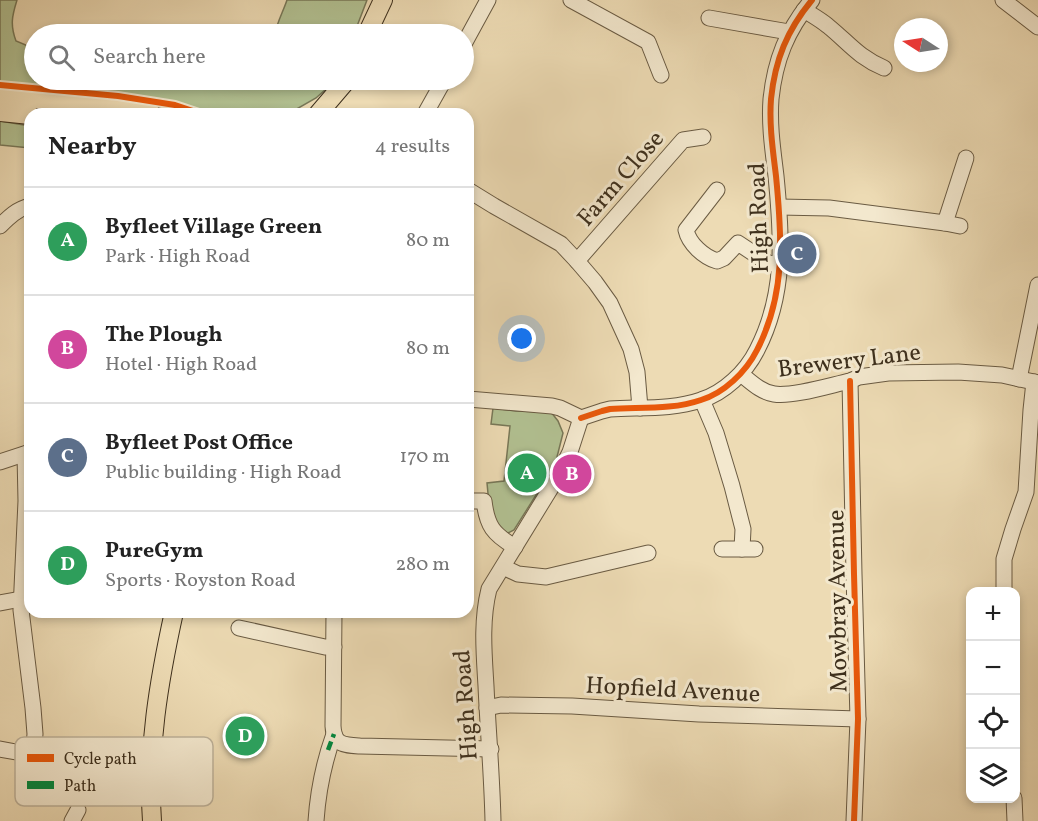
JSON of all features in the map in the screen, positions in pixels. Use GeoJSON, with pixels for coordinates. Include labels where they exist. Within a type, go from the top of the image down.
{"type":"FeatureCollection","features":[{"type":"Feature","properties":{"kind":"main road"},"geometry":{"type":"LineString","coordinates":[[372,24],[383,0]]}},
{"type":"Feature","properties":{"kind":"main road"},"geometry":{"type":"LineString","coordinates":[[323,108],[338,90]]}},
{"type":"Feature","properties":{"kind":"main road"},"geometry":{"type":"LineString","coordinates":[[335,108],[343,90]]}},
{"type":"Feature","properties":{"kind":"main road"},"geometry":{"type":"LineString","coordinates":[[0,96],[108,108]]}},
{"type":"Feature","properties":{"kind":"main road"},"geometry":{"type":"LineString","coordinates":[[0,112],[24,114]]}},
{"type":"Feature","properties":{"kind":"main road"},"geometry":{"type":"LineString","coordinates":[[153,737],[164,656],[173,618]]}},
{"type":"Feature","properties":{"kind":"main road"},"geometry":{"type":"LineString","coordinates":[[152,806],[152,821]]}},
{"type":"Feature","properties":{"kind":"street"},"geometry":{"type":"LineString","coordinates":[[474,26],[488,0]]}},
{"type":"Feature","properties":{"kind":"street"},"geometry":{"type":"LineString","coordinates":[[571,0],[648,42],[661,75]]}},
{"type":"Feature","properties":{"kind":"street"},"geometry":{"type":"LineString","coordinates":[[1003,0],[1038,27]]}},
{"type":"Feature","properties":{"kind":"street"},"geometry":{"type":"LineString","coordinates":[[808,5],[859,54],[869,62],[884,68]]}},
{"type":"Feature","properties":{"kind":"street","name":"High Road"},"geometry":{"type":"LineString","coordinates":[[493,821],[491,749],[483,635],[489,589],[557,478],[570,452],[581,418],[610,409],[678,405],[702,400],[741,374],[755,355],[770,322],[779,283],[781,237],[772,140],[771,99],[781,54],[789,32],[808,5]]}},
{"type":"Feature","properties":{"kind":"street"},"geometry":{"type":"LineString","coordinates":[[709,18],[789,32]]}},
{"type":"Feature","properties":{"kind":"street"},"geometry":{"type":"LineString","coordinates":[[428,108],[438,90]]}},
{"type":"Feature","properties":{"kind":"street","name":"Farm Close"},"geometry":{"type":"LineString","coordinates":[[577,261],[683,140],[703,137]]}},
{"type":"Feature","properties":{"kind":"street"},"geometry":{"type":"LineString","coordinates":[[945,223],[966,158]]}},
{"type":"Feature","properties":{"kind":"street"},"geometry":{"type":"LineString","coordinates":[[717,190],[686,230],[690,240],[699,250],[717,261],[724,258],[738,243],[768,263],[780,265]]}},
{"type":"Feature","properties":{"kind":"street"},"geometry":{"type":"LineString","coordinates":[[474,193],[561,244],[595,282],[610,303],[631,349],[637,372],[640,408]]}},
{"type":"Feature","properties":{"kind":"street"},"geometry":{"type":"LineString","coordinates":[[779,207],[829,208],[960,226]]}},
{"type":"Feature","properties":{"kind":"street"},"geometry":{"type":"LineString","coordinates":[[0,226],[11,215],[24,208]]}},
{"type":"Feature","properties":{"kind":"street"},"geometry":{"type":"LineString","coordinates":[[1004,587],[1004,560],[1012,529],[1032,492],[1030,381],[1038,285]]}},
{"type":"Feature","properties":{"kind":"street","name":"Brewery Lane"},"geometry":{"type":"LineString","coordinates":[[741,374],[758,388],[774,394],[788,394],[859,377],[888,373],[958,372],[1002,375],[1030,381]]}},
{"type":"Feature","properties":{"kind":"street","name":"Mowbray Avenue"},"geometry":{"type":"LineString","coordinates":[[850,381],[858,719],[854,821]]}},
{"type":"Feature","properties":{"kind":"street"},"geometry":{"type":"LineString","coordinates":[[474,399],[552,405],[581,418]]}},
{"type":"Feature","properties":{"kind":"street"},"geometry":{"type":"LineString","coordinates":[[702,400],[716,433],[748,549],[722,549]]}},
{"type":"Feature","properties":{"kind":"street"},"geometry":{"type":"LineString","coordinates":[[0,462],[24,454]]}},
{"type":"Feature","properties":{"kind":"street"},"geometry":{"type":"LineString","coordinates":[[474,501],[484,501],[490,527],[499,537],[515,547]]}},
{"type":"Feature","properties":{"kind":"street"},"geometry":{"type":"LineString","coordinates":[[24,540],[22,626],[35,737]]}},
{"type":"Feature","properties":{"kind":"street"},"geometry":{"type":"LineString","coordinates":[[502,567],[518,574],[546,577],[628,551],[648,553]]}},
{"type":"Feature","properties":{"kind":"street"},"geometry":{"type":"LineString","coordinates":[[0,603],[21,599]]}},
{"type":"Feature","properties":{"kind":"street"},"geometry":{"type":"LineString","coordinates":[[316,821],[319,790],[333,734],[333,618]]}},
{"type":"Feature","properties":{"kind":"street"},"geometry":{"type":"LineString","coordinates":[[239,628],[334,647]]}},
{"type":"Feature","properties":{"kind":"street","name":"Hopfield Avenue"},"geometry":{"type":"LineString","coordinates":[[487,708],[501,705],[572,706],[699,714],[858,719]]}},
{"type":"Feature","properties":{"kind":"street"},"geometry":{"type":"LineString","coordinates":[[333,734],[339,743],[346,746],[491,749]]}},
{"type":"Feature","properties":{"kind":"street"},"geometry":{"type":"LineString","coordinates":[[0,749],[15,752]]}},
{"type":"Feature","properties":{"kind":"street"},"geometry":{"type":"LineString","coordinates":[[1014,803],[1015,821]]}},
{"type":"Feature","properties":{"kind":"green space"},"geometry":{"type":"Polygon","coordinates":[[[0,0],[17,0],[12,25],[16,41],[24,44],[24,90],[325,90],[298,108],[169,108],[0,92],[0,0]]]}},
{"type":"Feature","properties":{"kind":"green space"},"geometry":{"type":"Polygon","coordinates":[[[287,0],[367,0],[358,24],[278,24],[287,0]]]}},
{"type":"Feature","properties":{"kind":"green space"},"geometry":{"type":"Polygon","coordinates":[[[0,121],[24,125],[24,147],[0,145],[0,121]]]}},
{"type":"Feature","properties":{"kind":"green space"},"geometry":{"type":"Polygon","coordinates":[[[493,408],[551,412],[563,433],[555,465],[514,530],[508,533],[500,531],[489,504],[487,483],[504,481],[510,426],[491,424],[493,408]]]}},
{"type":"Feature","properties":{"kind":"marked path"},"geometry":{"type":"LineString","coordinates":[[328,750],[334,734]]}},
{"type":"Feature","properties":{"kind":"cycle path"},"geometry":{"type":"LineString","coordinates":[[581,418],[610,409],[656,408],[690,403],[710,397],[733,381],[747,366],[757,350],[773,308],[780,265],[780,221],[771,118],[773,85],[779,58],[789,34],[812,0]]}},
{"type":"Feature","properties":{"kind":"cycle path"},"geometry":{"type":"LineString","coordinates":[[0,85],[24,87]]}},
{"type":"Feature","properties":{"kind":"cycle path"},"geometry":{"type":"LineString","coordinates":[[54,90],[118,96],[184,108]]}},
{"type":"Feature","properties":{"kind":"cycle path"},"geometry":{"type":"LineString","coordinates":[[850,381],[858,719],[854,821]]}},
{"type":"Feature","properties":{"kind":"place","name":"Byfleet Post Office"},"geometry":{"type":"Point","coordinates":[797,254]}},
{"type":"Feature","properties":{"kind":"place","name":"Byfleet Village Green"},"geometry":{"type":"Point","coordinates":[527,473]}},
{"type":"Feature","properties":{"kind":"place","name":"The Plough"},"geometry":{"type":"Point","coordinates":[572,474]}},
{"type":"Feature","properties":{"kind":"place","name":"PureGym"},"geometry":{"type":"Point","coordinates":[245,736]}}]}
